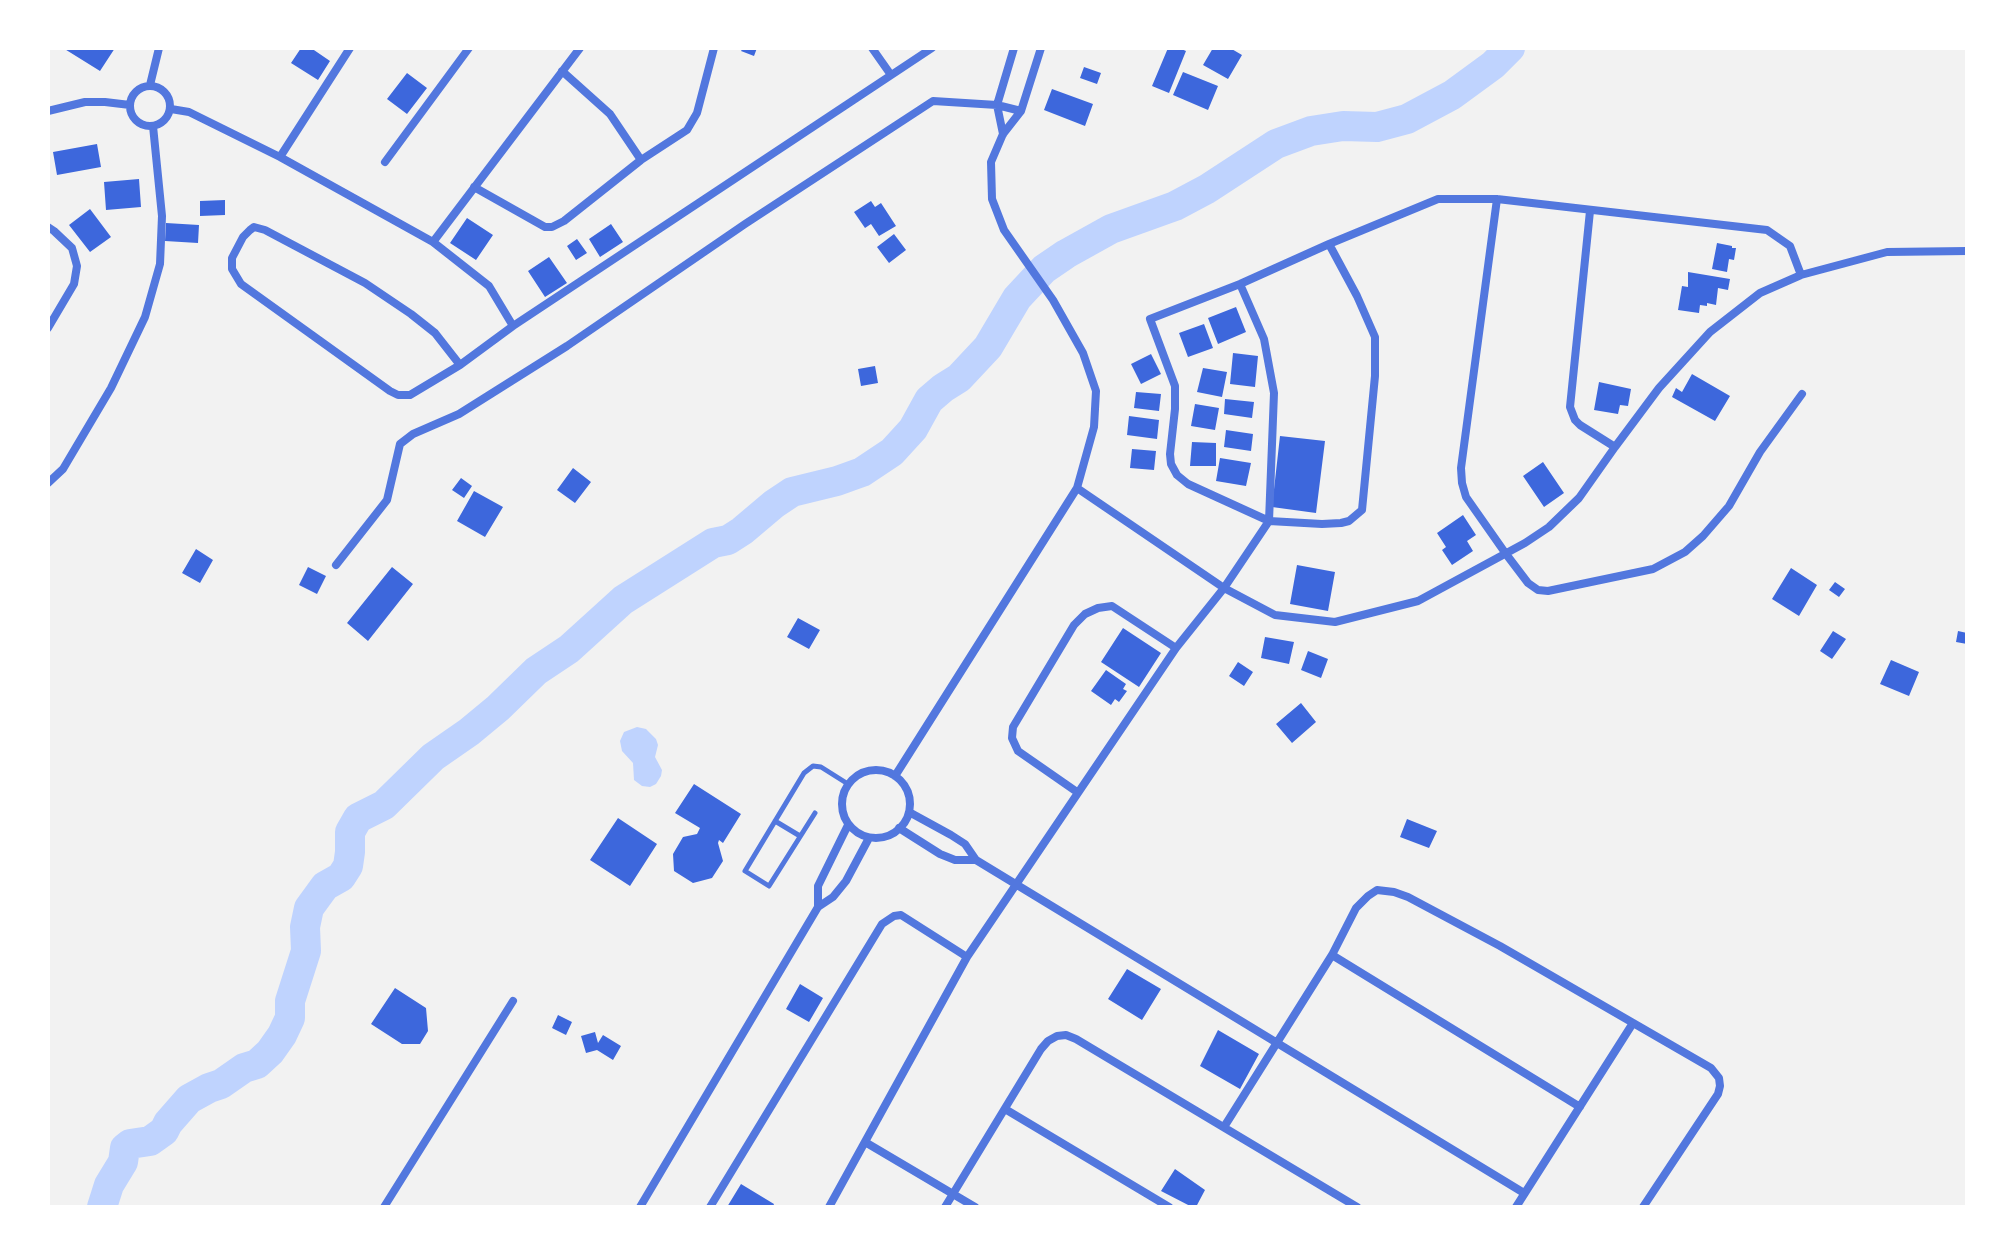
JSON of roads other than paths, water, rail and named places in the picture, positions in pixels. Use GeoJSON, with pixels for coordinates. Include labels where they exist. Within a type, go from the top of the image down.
{"type":"FeatureCollection","features":[{"type":"Feature","properties":{"kind":"street"},"geometry":{"type":"LineString","coordinates":[[150,85],[159,48]]}},
{"type":"Feature","properties":{"kind":"street"},"geometry":{"type":"LineString","coordinates":[[280,157],[350,48]]}},
{"type":"Feature","properties":{"kind":"street"},"geometry":{"type":"LineString","coordinates":[[385,162],[469,48]]}},
{"type":"Feature","properties":{"kind":"street"},"geometry":{"type":"LineString","coordinates":[[433,242],[580,48]]}},
{"type":"Feature","properties":{"kind":"street"},"geometry":{"type":"LineString","coordinates":[[474,187],[539,225],[552,227],[564,221],[641,160],[687,130],[697,113],[714,48]]}},
{"type":"Feature","properties":{"kind":"street"},"geometry":{"type":"LineString","coordinates":[[872,48],[891,75]]}},
{"type":"Feature","properties":{"kind":"street"},"geometry":{"type":"LineString","coordinates":[[460,365],[435,333],[353,276],[261,228],[254,227],[243,237],[232,258],[232,269],[241,284],[352,365],[398,395],[410,395],[460,365],[513,326],[932,48]]}},
{"type":"Feature","properties":{"kind":"street"},"geometry":{"type":"LineString","coordinates":[[1003,134],[997,105],[1014,48]]}},
{"type":"Feature","properties":{"kind":"street"},"geometry":{"type":"LineString","coordinates":[[895,776],[1077,488],[1094,427],[1096,391],[1083,353],[1053,300],[1004,230],[992,199],[991,162],[1003,134],[1021,111],[1041,48]]}},
{"type":"Feature","properties":{"kind":"street"},"geometry":{"type":"LineString","coordinates":[[562,71],[610,114],[641,160]]}},
{"type":"Feature","properties":{"kind":"street"},"geometry":{"type":"LineString","coordinates":[[150,85],[166,92],[171,100],[171,109],[161,124],[144,126],[131,114],[130,105],[132,95],[150,85]]}},
{"type":"Feature","properties":{"kind":"street"},"geometry":{"type":"LineString","coordinates":[[336,565],[387,500],[400,444],[413,434],[459,414],[567,346],[933,101],[997,105],[1021,111]]}},
{"type":"Feature","properties":{"kind":"street"},"geometry":{"type":"LineString","coordinates":[[48,111],[85,102],[130,105]]}},
{"type":"Feature","properties":{"kind":"street"},"geometry":{"type":"LineString","coordinates":[[171,109],[189,112],[280,157],[433,242],[489,286],[513,326]]}},
{"type":"Feature","properties":{"kind":"street"},"geometry":{"type":"LineString","coordinates":[[48,483],[63,469],[111,388],[145,317],[160,264],[162,216],[153,126]]}},
{"type":"Feature","properties":{"kind":"street"},"geometry":{"type":"LineString","coordinates":[[1329,244],[1375,337],[1375,376],[1362,510],[1349,521],[1341,523],[1269,521],[1188,484],[1177,475],[1170,454],[1175,386],[1150,319],[1240,284],[1329,244],[1438,199],[1497,199],[1767,230],[1790,246],[1801,275]]}},
{"type":"Feature","properties":{"kind":"street"},"geometry":{"type":"LineString","coordinates":[[1497,199],[1461,468],[1466,497],[1528,583],[1538,590],[1548,591],[1653,569],[1685,552],[1729,506],[1760,452],[1802,394]]}},
{"type":"Feature","properties":{"kind":"street"},"geometry":{"type":"LineString","coordinates":[[1590,211],[1570,407],[1580,425],[1615,447]]}},
{"type":"Feature","properties":{"kind":"street"},"geometry":{"type":"LineString","coordinates":[[48,227],[72,248],[77,266],[74,284],[48,328]]}},
{"type":"Feature","properties":{"kind":"street"},"geometry":{"type":"LineString","coordinates":[[1077,488],[1224,588],[1275,615],[1335,622],[1418,601],[1549,527],[1579,498],[1659,388],[1710,332],[1760,293],[1801,275],[1887,252],[1967,251]]}},
{"type":"Feature","properties":{"kind":"street"},"geometry":{"type":"LineString","coordinates":[[829,1207],[967,957],[1176,648],[1224,588],[1269,521],[1274,393],[1264,339],[1240,284]]}},
{"type":"Feature","properties":{"kind":"street"},"geometry":{"type":"LineString","coordinates":[[1077,792],[1018,751],[1012,738],[1013,727],[1074,625],[1085,614],[1112,606],[1176,648]]}},
{"type":"Feature","properties":{"kind":"street"},"geometry":{"type":"LineString","coordinates":[[875,770],[895,776],[908,792],[909,812],[899,828],[890,835],[869,838],[861,835],[848,825],[843,815],[841,804],[848,784],[855,777],[875,770]]}},
{"type":"Feature","properties":{"kind":"street"},"geometry":{"type":"LineString","coordinates":[[909,812],[965,844],[976,860],[1524,1193]]}},
{"type":"Feature","properties":{"kind":"street"},"geometry":{"type":"LineString","coordinates":[[818,907],[818,886],[848,825]]}},
{"type":"Feature","properties":{"kind":"street"},"geometry":{"type":"LineString","coordinates":[[899,828],[940,854],[955,860],[976,860]]}},
{"type":"Feature","properties":{"kind":"street"},"geometry":{"type":"LineString","coordinates":[[640,1207],[818,907],[833,897],[846,881],[869,838]]}},
{"type":"Feature","properties":{"kind":"street"},"geometry":{"type":"LineString","coordinates":[[1224,1127],[1332,955],[1356,908],[1377,890],[1394,892],[1500,946],[1711,1068],[1719,1078],[1718,1094],[1643,1207]]}},
{"type":"Feature","properties":{"kind":"street"},"geometry":{"type":"LineString","coordinates":[[710,1207],[882,924],[901,915],[967,957]]}},
{"type":"Feature","properties":{"kind":"street"},"geometry":{"type":"LineString","coordinates":[[1332,955],[1580,1107]]}},
{"type":"Feature","properties":{"kind":"street"},"geometry":{"type":"LineString","coordinates":[[384,1207],[513,1001]]}},
{"type":"Feature","properties":{"kind":"street"},"geometry":{"type":"LineString","coordinates":[[1516,1207],[1633,1023]]}},
{"type":"Feature","properties":{"kind":"street"},"geometry":{"type":"LineString","coordinates":[[945,1207],[1041,1049],[1048,1041],[1066,1035],[1357,1207]]}},
{"type":"Feature","properties":{"kind":"street"},"geometry":{"type":"LineString","coordinates":[[1005,1109],[1169,1207]]}},
{"type":"Feature","properties":{"kind":"street"},"geometry":{"type":"LineString","coordinates":[[865,1142],[975,1207]]}},
{"type":"Feature","properties":{"kind":"lane"},"geometry":{"type":"LineString","coordinates":[[815,813],[769,886],[745,871],[804,773],[813,766],[821,767],[848,784]]}},
{"type":"Feature","properties":{"kind":"lane"},"geometry":{"type":"LineString","coordinates":[[775,821],[800,836]]}},
{"type":"Feature","properties":{"kind":"water"},"geometry":{"type":"Polygon","coordinates":[[[637,727],[646,729],[658,745],[655,757],[662,770],[661,776],[650,787],[634,780],[633,763],[622,751],[620,741],[624,732],[637,727]]]}},
{"type":"Feature","properties":{"kind":"waterway"},"geometry":{"type":"LineString","coordinates":[[102,1207],[109,1185],[123,1162],[125,1148],[130,1144],[150,1141],[164,1131],[189,1099],[257,1064],[282,1035],[290,1018],[290,1001],[306,951],[305,927],[309,908],[325,886],[341,877],[348,866],[350,832],[358,818],[384,805],[433,757],[498,708],[536,671],[569,649],[623,600],[713,543],[728,540],[792,492],[862,472],[892,452],[913,429],[929,400],[959,378],[988,347],[1017,298],[1044,269],[1066,254],[1111,229],[1175,206],[1276,144],[1311,131],[1343,126],[1377,127],[1407,119],[1452,95],[1493,65],[1510,48]]}}]}
